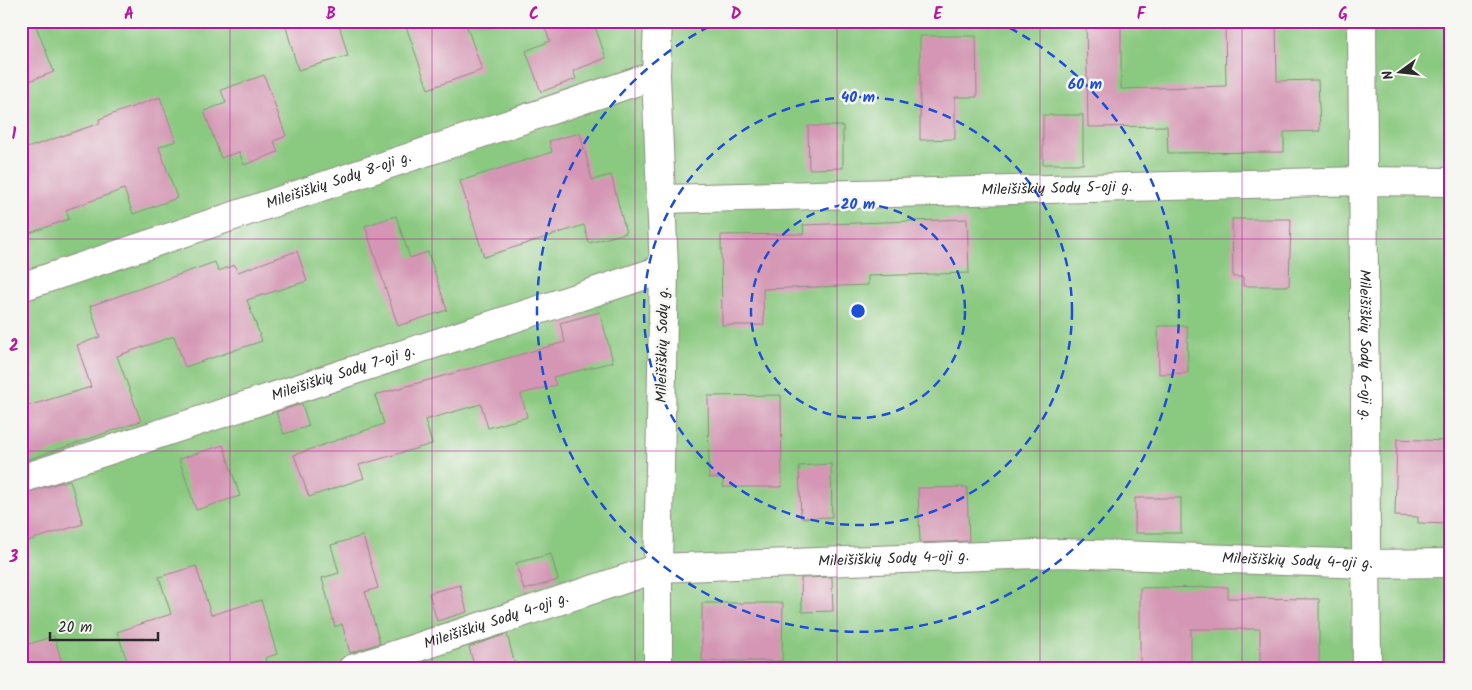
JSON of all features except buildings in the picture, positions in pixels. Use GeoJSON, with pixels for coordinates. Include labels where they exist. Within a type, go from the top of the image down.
{"type":"FeatureCollection","features":[{"type":"Feature","properties":{"kind":"street","name":"Mileišiškių Sodų g."},"geometry":{"type":"LineString","coordinates":[[658,21],[656,75],[664,269],[658,568],[658,669]]}},
{"type":"Feature","properties":{"kind":"street","name":"Mileišiškių Sodų 6-oji g."},"geometry":{"type":"LineString","coordinates":[[1362,21],[1367,669]]}},
{"type":"Feature","properties":{"kind":"street","name":"Mileišiškių Sodų 8-oji g."},"geometry":{"type":"LineString","coordinates":[[21,287],[656,75]]}},
{"type":"Feature","properties":{"kind":"street","name":"Mileišiškių Sodų 5-oji g."},"geometry":{"type":"LineString","coordinates":[[662,199],[1363,181],[1451,182]]}},
{"type":"Feature","properties":{"kind":"street","name":"Mileišiškių Sodų 7-oji g."},"geometry":{"type":"LineString","coordinates":[[21,479],[664,269]]}},
{"type":"Feature","properties":{"kind":"street","name":"Mileišiškių Sodų 4-oji g."},"geometry":{"type":"LineString","coordinates":[[352,669],[658,568],[1063,553],[1367,564],[1451,563]]}},
{"type":"Feature","properties":{"kind":"green space"},"geometry":{"type":"Polygon","coordinates":[[[21,21],[1451,21],[1451,669],[21,669],[21,21]]]}}]}
